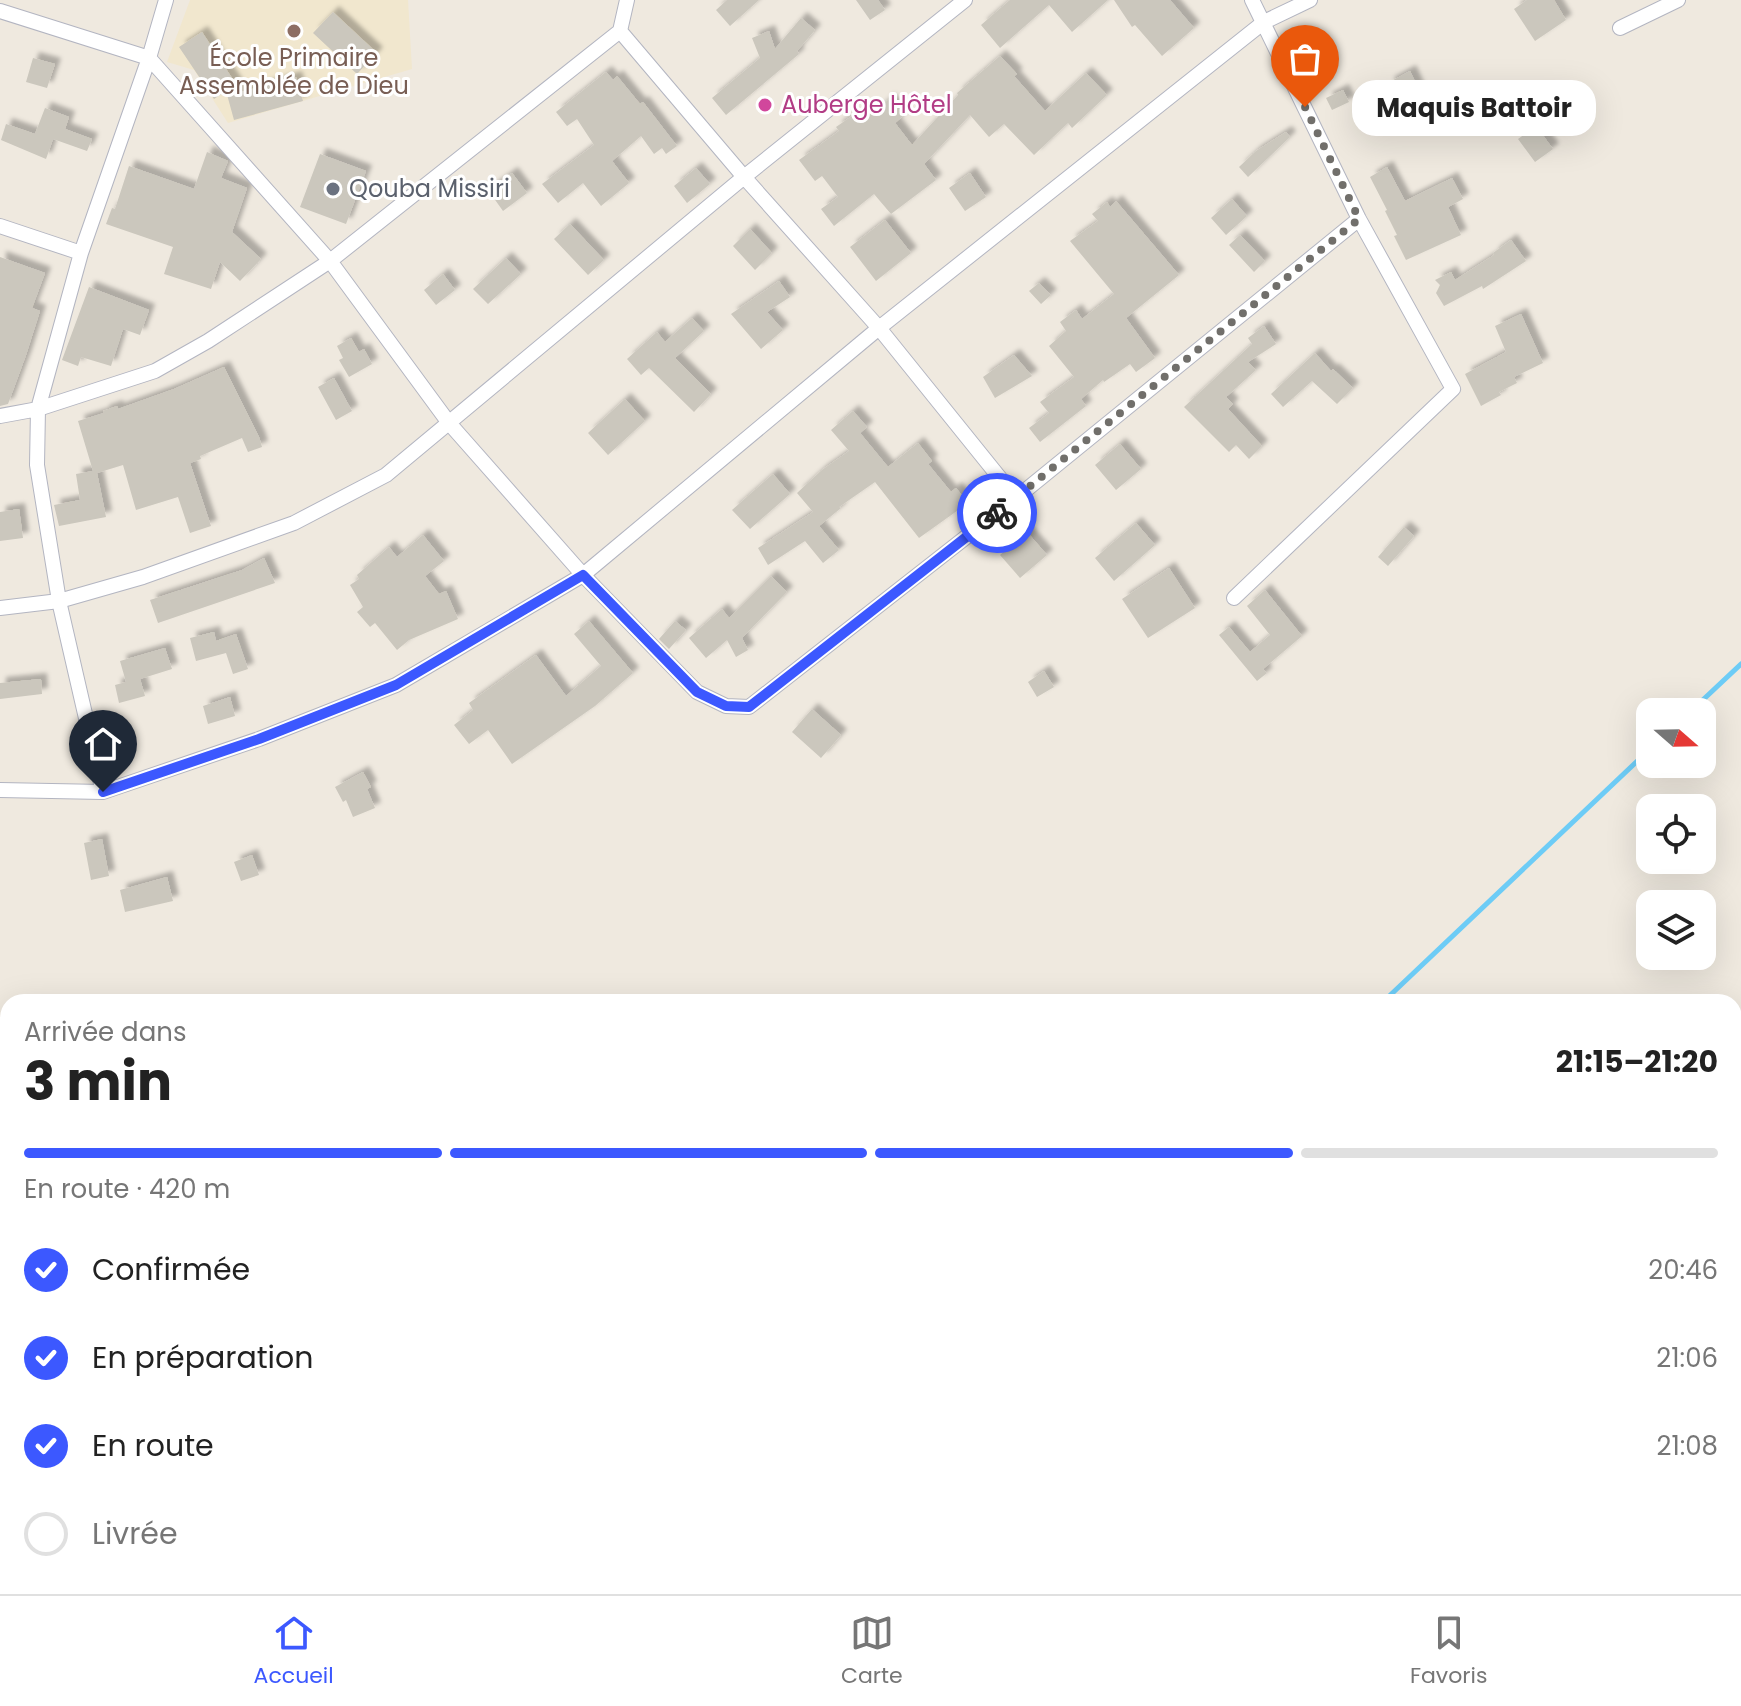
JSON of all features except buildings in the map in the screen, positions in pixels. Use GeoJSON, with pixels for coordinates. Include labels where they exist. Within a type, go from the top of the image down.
{"type":"FeatureCollection","features":[{"type":"Feature","properties":{"kind":"street"},"geometry":{"type":"LineString","coordinates":[[103,792],[59,601],[37,465],[38,409],[81,253],[166,0]]}},
{"type":"Feature","properties":{"kind":"street"},"geometry":{"type":"LineString","coordinates":[[0,416],[38,409],[155,371],[208,341],[330,261],[620,31],[627,0]]}},
{"type":"Feature","properties":{"kind":"street"},"geometry":{"type":"LineString","coordinates":[[0,608],[59,601],[143,577],[294,523],[386,475],[744,177],[965,0]]}},
{"type":"Feature","properties":{"kind":"street"},"geometry":{"type":"LineString","coordinates":[[1234,598],[1453,389],[1359,219],[1252,0]]}},
{"type":"Feature","properties":{"kind":"street"},"geometry":{"type":"LineString","coordinates":[[0,790],[103,792],[259,739],[396,685],[583,575],[879,328],[1264,22],[1310,0]]}},
{"type":"Feature","properties":{"kind":"street"},"geometry":{"type":"LineString","coordinates":[[1620,28],[1678,0]]}},
{"type":"Feature","properties":{"kind":"street"},"geometry":{"type":"LineString","coordinates":[[0,11],[149,58],[330,261],[449,423],[583,575],[697,692],[726,706],[749,707],[1016,498],[1359,219]]}},
{"type":"Feature","properties":{"kind":"street"},"geometry":{"type":"LineString","coordinates":[[620,31],[744,177],[879,328],[1016,498]]}},
{"type":"Feature","properties":{"kind":"street"},"geometry":{"type":"LineString","coordinates":[[0,226],[81,253]]}},
{"type":"Feature","properties":{"kind":"shaded area","name":"École Primaire Assemblée de Dieu"},"geometry":{"type":"Polygon","coordinates":[[[190,0],[408,0],[412,69],[228,123],[194,70],[167,62],[190,0]]]}},
{"type":"Feature","properties":{"kind":"waterway"},"geometry":{"type":"LineString","coordinates":[[1705,698],[1741,664]]}},
{"type":"Feature","properties":{"kind":"waterway"},"geometry":{"type":"LineString","coordinates":[[1391,994],[1636,762]]}},
{"type":"Feature","properties":{"kind":"way so far"},"geometry":{"type":"LineString","coordinates":[[997,513],[1359,219],[1305,107]]}},
{"type":"Feature","properties":{"kind":"place","name":"École Primaire Assemblée de Dieu"},"geometry":{"type":"Point","coordinates":[294,31]}},
{"type":"Feature","properties":{"kind":"place","name":"Auberge Hôtel"},"geometry":{"type":"Point","coordinates":[765,105]}},
{"type":"Feature","properties":{"kind":"place","name":"Maquis Battoir"},"geometry":{"type":"Point","coordinates":[1305,107]}},
{"type":"Feature","properties":{"kind":"place","name":"Qouba Missiri"},"geometry":{"type":"Point","coordinates":[333,189]}},
{"type":"Feature","properties":{"kind":"route"},"geometry":{"type":"LineString","coordinates":[[103,792],[259,739],[396,685],[583,575],[697,692],[726,706],[749,707],[997,513]]}}]}
